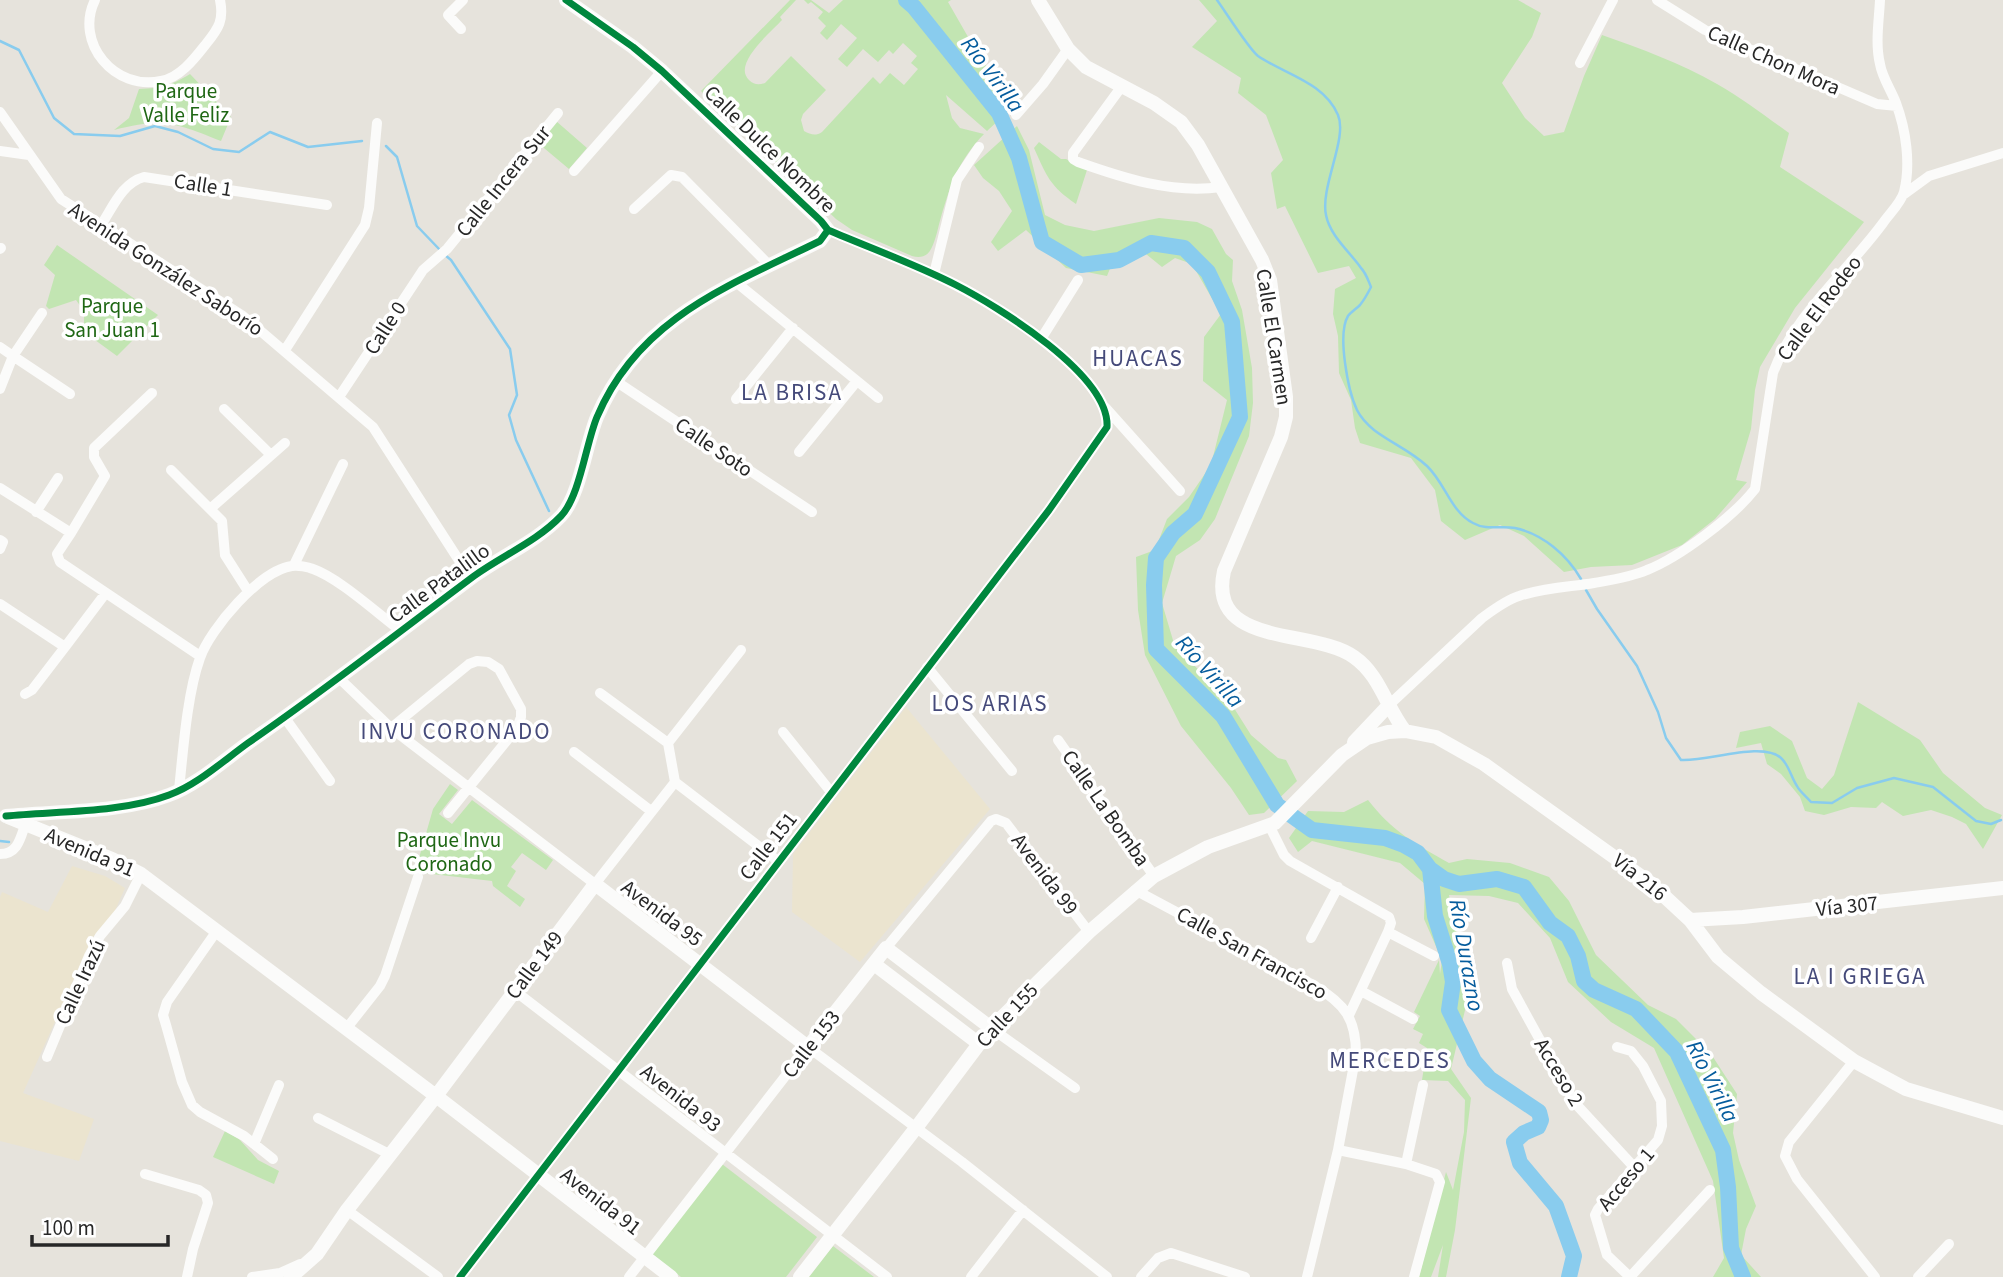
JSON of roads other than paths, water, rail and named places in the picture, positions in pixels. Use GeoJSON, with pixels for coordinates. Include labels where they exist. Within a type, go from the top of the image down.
{"type":"FeatureCollection","features":[{"type":"Feature","properties":{"kind":"main road","name":"Calle Dulce Nombre"},"geometry":{"type":"LineString","coordinates":[[566,0],[634,47],[663,71],[828,230]]}},
{"type":"Feature","properties":{"kind":"main road","name":"Calle El Carmen"},"geometry":{"type":"LineString","coordinates":[[1038,0],[1068,49],[1086,67],[1154,103],[1181,122],[1198,145],[1262,260],[1270,281],[1286,397],[1286,417],[1281,437],[1224,571],[1220,586],[1224,600],[1232,613],[1251,627],[1277,635],[1318,642],[1354,657],[1376,677],[1394,716],[1405,731]]}},
{"type":"Feature","properties":{"kind":"main road","name":"Calle Patalillo"},"geometry":{"type":"LineString","coordinates":[[26,820],[136,804],[179,790],[285,718],[471,579],[539,536],[563,513],[572,496],[597,417],[640,349],[674,317],[820,241],[828,230]]}},
{"type":"Feature","properties":{"kind":"main road"},"geometry":{"type":"LineString","coordinates":[[1342,755],[1389,705]]}},
{"type":"Feature","properties":{"kind":"main road","name":"Vía 216"},"geometry":{"type":"LineString","coordinates":[[1273,825],[1342,755],[1367,738],[1405,731],[1436,737],[1484,764],[1625,864],[1690,919],[1718,957],[1761,993],[1854,1061],[1906,1089],[2003,1118]]}},
{"type":"Feature","properties":{"kind":"main road","name":"Avenida 91"},"geometry":{"type":"LineString","coordinates":[[2,813],[26,820],[141,874],[671,1277]]}},
{"type":"Feature","properties":{"kind":"main road","name":"Calle 155"},"geometry":{"type":"LineString","coordinates":[[800,1277],[916,1128],[978,1043],[1089,932],[1154,876],[1208,848],[1273,825]]}},
{"type":"Feature","properties":{"kind":"main road","name":"Avenida 95"},"geometry":{"type":"LineString","coordinates":[[594,884],[808,1047]]}},
{"type":"Feature","properties":{"kind":"main road","name":"Calle 149"},"geometry":{"type":"LineString","coordinates":[[317,1254],[347,1210],[594,884]]}},
{"type":"Feature","properties":{"kind":"main road","name":"Vía 307"},"geometry":{"type":"LineString","coordinates":[[1690,919],[1743,917],[2003,888]]}},
{"type":"Feature","properties":{"kind":"main road"},"geometry":{"type":"LineString","coordinates":[[886,948],[991,1028]]}},
{"type":"Feature","properties":{"kind":"main road","name":"Calle 153"},"geometry":{"type":"LineString","coordinates":[[808,1047],[886,948]]}},
{"type":"Feature","properties":{"kind":"main road"},"geometry":{"type":"LineString","coordinates":[[874,964],[978,1043]]}},
{"type":"Feature","properties":{"kind":"main road"},"geometry":{"type":"LineString","coordinates":[[291,1277],[317,1254]]}},
{"type":"Feature","properties":{"kind":"street"},"geometry":{"type":"LineString","coordinates":[[95,0],[90,9],[92,45],[101,60],[122,77],[141,82],[162,81],[179,72],[197,55],[214,34],[222,17],[220,0]]}},
{"type":"Feature","properties":{"kind":"street"},"geometry":{"type":"LineString","coordinates":[[461,29],[448,15],[463,0]]}},
{"type":"Feature","properties":{"kind":"street"},"geometry":{"type":"LineString","coordinates":[[1580,63],[1613,0]]}},
{"type":"Feature","properties":{"kind":"street","name":"Calle Chon Mora"},"geometry":{"type":"LineString","coordinates":[[1657,0],[1705,30],[1877,104],[1897,106]]}},
{"type":"Feature","properties":{"kind":"street","name":"Calle El Rodeo"},"geometry":{"type":"LineString","coordinates":[[1389,705],[1482,618],[1497,608],[1518,596],[1596,583],[1647,570],[1682,551],[1723,521],[1746,501],[1755,489],[1773,373],[1781,353],[1806,317],[1903,195],[1907,147],[1897,106],[1880,66],[1880,0]]}},
{"type":"Feature","properties":{"kind":"street"},"geometry":{"type":"LineString","coordinates":[[1016,115],[1068,49]]}},
{"type":"Feature","properties":{"kind":"street"},"geometry":{"type":"LineString","coordinates":[[574,171],[663,71]]}},
{"type":"Feature","properties":{"kind":"street"},"geometry":{"type":"LineString","coordinates":[[1122,86],[1073,153],[1073,159],[1157,185],[1202,190],[1221,187]]}},
{"type":"Feature","properties":{"kind":"street","name":"Avenida González Saborío"},"geometry":{"type":"LineString","coordinates":[[0,112],[61,199],[214,295],[285,350],[373,427],[471,579]]}},
{"type":"Feature","properties":{"kind":"street","name":"Calle Incera Sur"},"geometry":{"type":"LineString","coordinates":[[432,261],[447,249],[558,113]]}},
{"type":"Feature","properties":{"kind":"street"},"geometry":{"type":"LineString","coordinates":[[285,350],[365,225],[377,123]]}},
{"type":"Feature","properties":{"kind":"street"},"geometry":{"type":"LineString","coordinates":[[934,274],[957,180],[979,147]]}},
{"type":"Feature","properties":{"kind":"street"},"geometry":{"type":"LineString","coordinates":[[0,152],[29,155]]}},
{"type":"Feature","properties":{"kind":"street"},"geometry":{"type":"LineString","coordinates":[[1903,195],[1929,176],[2003,153]]}},
{"type":"Feature","properties":{"kind":"street"},"geometry":{"type":"LineString","coordinates":[[634,209],[671,175],[677,174],[770,266]]}},
{"type":"Feature","properties":{"kind":"street","name":"Calle 1"},"geometry":{"type":"LineString","coordinates":[[101,225],[123,191],[134,180],[144,177],[327,205]]}},
{"type":"Feature","properties":{"kind":"street","name":"Calle Dulce Nombre"},"geometry":{"type":"LineString","coordinates":[[828,230],[934,274],[1041,339],[1090,384],[1101,402],[1180,491]]}},
{"type":"Feature","properties":{"kind":"street","name":"Calle 0"},"geometry":{"type":"LineString","coordinates":[[339,397],[423,270],[432,261]]}},
{"type":"Feature","properties":{"kind":"street"},"geometry":{"type":"LineString","coordinates":[[1041,339],[1078,280]]}},
{"type":"Feature","properties":{"kind":"street"},"geometry":{"type":"LineString","coordinates":[[737,283],[878,398]]}},
{"type":"Feature","properties":{"kind":"street"},"geometry":{"type":"LineString","coordinates":[[0,389],[13,356],[42,313]]}},
{"type":"Feature","properties":{"kind":"street"},"geometry":{"type":"LineString","coordinates":[[736,399],[793,328]]}},
{"type":"Feature","properties":{"kind":"street"},"geometry":{"type":"LineString","coordinates":[[0,347],[70,394]]}},
{"type":"Feature","properties":{"kind":"street"},"geometry":{"type":"LineString","coordinates":[[799,452],[858,381]]}},
{"type":"Feature","properties":{"kind":"street","name":"Calle Soto"},"geometry":{"type":"LineString","coordinates":[[617,382],[812,512]]}},
{"type":"Feature","properties":{"kind":"street"},"geometry":{"type":"LineString","coordinates":[[152,393],[94,448],[94,457],[106,476],[57,554],[58,559],[105,594],[200,656]]}},
{"type":"Feature","properties":{"kind":"street","name":"Calle 151"},"geometry":{"type":"LineString","coordinates":[[460,1277],[1049,510],[1103,435],[1107,418],[1101,402]]}},
{"type":"Feature","properties":{"kind":"street"},"geometry":{"type":"LineString","coordinates":[[224,409],[271,455]]}},
{"type":"Feature","properties":{"kind":"street"},"geometry":{"type":"LineString","coordinates":[[210,509],[285,443]]}},
{"type":"Feature","properties":{"kind":"street"},"geometry":{"type":"LineString","coordinates":[[294,565],[342,464]]}},
{"type":"Feature","properties":{"kind":"street"},"geometry":{"type":"LineString","coordinates":[[171,470],[222,522],[225,555],[248,591]]}},
{"type":"Feature","properties":{"kind":"street"},"geometry":{"type":"LineString","coordinates":[[36,512],[58,478]]}},
{"type":"Feature","properties":{"kind":"street"},"geometry":{"type":"LineString","coordinates":[[0,488],[71,533]]}},
{"type":"Feature","properties":{"kind":"street"},"geometry":{"type":"LineString","coordinates":[[0,540],[3,542],[0,549]]}},
{"type":"Feature","properties":{"kind":"street"},"geometry":{"type":"LineString","coordinates":[[179,790],[188,717],[200,656],[221,623],[248,591],[276,571],[294,565],[315,569],[401,631]]}},
{"type":"Feature","properties":{"kind":"street"},"geometry":{"type":"LineString","coordinates":[[24,694],[32,690],[105,594]]}},
{"type":"Feature","properties":{"kind":"street"},"geometry":{"type":"LineString","coordinates":[[0,604],[65,647]]}},
{"type":"Feature","properties":{"kind":"street"},"geometry":{"type":"LineString","coordinates":[[668,743],[741,650]]}},
{"type":"Feature","properties":{"kind":"street"},"geometry":{"type":"LineString","coordinates":[[391,728],[469,664],[488,662],[499,669],[521,709],[521,717],[517,728],[448,813]]}},
{"type":"Feature","properties":{"kind":"street"},"geometry":{"type":"LineString","coordinates":[[927,667],[1012,771]]}},
{"type":"Feature","properties":{"kind":"street"},"geometry":{"type":"LineString","coordinates":[[339,678],[391,728],[594,884]]}},
{"type":"Feature","properties":{"kind":"street"},"geometry":{"type":"LineString","coordinates":[[600,693],[668,743],[675,782],[778,861]]}},
{"type":"Feature","properties":{"kind":"street"},"geometry":{"type":"LineString","coordinates":[[285,718],[330,781]]}},
{"type":"Feature","properties":{"kind":"street"},"geometry":{"type":"LineString","coordinates":[[783,732],[831,792]]}},
{"type":"Feature","properties":{"kind":"street","name":"Calle La Bomba"},"geometry":{"type":"LineString","coordinates":[[1058,740],[1154,876]]}},
{"type":"Feature","properties":{"kind":"street"},"geometry":{"type":"LineString","coordinates":[[574,752],[651,811]]}},
{"type":"Feature","properties":{"kind":"street","name":"Calle 149"},"geometry":{"type":"LineString","coordinates":[[594,884],[675,782]]}},
{"type":"Feature","properties":{"kind":"street","name":"Avenida 99"},"geometry":{"type":"LineString","coordinates":[[999,819],[1006,823],[1089,932]]}},
{"type":"Feature","properties":{"kind":"street","name":"Calle 153"},"geometry":{"type":"LineString","coordinates":[[886,948],[991,821],[999,819]]}},
{"type":"Feature","properties":{"kind":"street"},"geometry":{"type":"LineString","coordinates":[[0,854],[9,854],[15,850],[26,820]]}},
{"type":"Feature","properties":{"kind":"street"},"geometry":{"type":"LineString","coordinates":[[1273,825],[1284,855],[1290,861],[1389,917],[1388,932],[1349,1015]]}},
{"type":"Feature","properties":{"kind":"street","name":"Calle Irazú"},"geometry":{"type":"LineString","coordinates":[[47,1058],[89,956],[100,936],[125,906],[141,874]]}},
{"type":"Feature","properties":{"kind":"street"},"geometry":{"type":"LineString","coordinates":[[346,1029],[386,976],[418,877]]}},
{"type":"Feature","properties":{"kind":"street"},"geometry":{"type":"LineString","coordinates":[[1311,938],[1338,887]]}},
{"type":"Feature","properties":{"kind":"street","name":"Calle San Francisco"},"geometry":{"type":"LineString","coordinates":[[1135,890],[1315,986],[1339,1002],[1349,1015],[1356,1041],[1356,1054],[1338,1150],[1307,1277]]}},
{"type":"Feature","properties":{"kind":"street"},"geometry":{"type":"LineString","coordinates":[[216,932],[180,981],[167,1002],[163,1015],[182,1082],[192,1105],[254,1143],[274,1159]]}},
{"type":"Feature","properties":{"kind":"street"},"geometry":{"type":"LineString","coordinates":[[1388,932],[1434,956]]}},
{"type":"Feature","properties":{"kind":"street","name":"Acceso 2"},"geometry":{"type":"LineString","coordinates":[[1507,963],[1512,989],[1574,1102],[1634,1167]]}},
{"type":"Feature","properties":{"kind":"street","name":"Avenida 93"},"geometry":{"type":"LineString","coordinates":[[515,991],[887,1277]]}},
{"type":"Feature","properties":{"kind":"street"},"geometry":{"type":"LineString","coordinates":[[1361,991],[1413,1019]]}},
{"type":"Feature","properties":{"kind":"street"},"geometry":{"type":"LineString","coordinates":[[991,1028],[1075,1088]]}},
{"type":"Feature","properties":{"kind":"street","name":"Calle 153"},"geometry":{"type":"LineString","coordinates":[[629,1277],[808,1047]]}},
{"type":"Feature","properties":{"kind":"street","name":"Avenida 95"},"geometry":{"type":"LineString","coordinates":[[808,1047],[1107,1277]]}},
{"type":"Feature","properties":{"kind":"street","name":"Acceso 1"},"geometry":{"type":"LineString","coordinates":[[1617,1047],[1631,1051],[1661,1101],[1662,1126],[1658,1140],[1595,1215],[1607,1255],[1630,1277]]}},
{"type":"Feature","properties":{"kind":"street"},"geometry":{"type":"LineString","coordinates":[[1854,1061],[1789,1142],[1785,1156],[1797,1179],[1875,1277]]}},
{"type":"Feature","properties":{"kind":"street"},"geometry":{"type":"LineString","coordinates":[[254,1143],[279,1085]]}},
{"type":"Feature","properties":{"kind":"street"},"geometry":{"type":"LineString","coordinates":[[1406,1164],[1423,1085]]}},
{"type":"Feature","properties":{"kind":"street"},"geometry":{"type":"LineString","coordinates":[[318,1118],[389,1154]]}},
{"type":"Feature","properties":{"kind":"street"},"geometry":{"type":"LineString","coordinates":[[1338,1150],[1406,1164],[1439,1177],[1440,1182],[1414,1277]]}},
{"type":"Feature","properties":{"kind":"street"},"geometry":{"type":"LineString","coordinates":[[145,1174],[199,1190],[206,1195],[208,1203],[187,1277]]}},
{"type":"Feature","properties":{"kind":"street"},"geometry":{"type":"LineString","coordinates":[[1630,1277],[1710,1190]]}},
{"type":"Feature","properties":{"kind":"street"},"geometry":{"type":"LineString","coordinates":[[347,1210],[438,1277]]}},
{"type":"Feature","properties":{"kind":"street"},"geometry":{"type":"LineString","coordinates":[[971,1277],[1023,1210]]}},
{"type":"Feature","properties":{"kind":"street"},"geometry":{"type":"LineString","coordinates":[[1918,1277],[1949,1244]]}},
{"type":"Feature","properties":{"kind":"street"},"geometry":{"type":"LineString","coordinates":[[1141,1277],[1158,1258],[1171,1253],[1245,1277]]}},
{"type":"Feature","properties":{"kind":"street"},"geometry":{"type":"LineString","coordinates":[[252,1277],[289,1270],[317,1254]]}},
{"type":"Feature","properties":{"kind":"street","name":"Calle 149"},"geometry":{"type":"LineString","coordinates":[[303,1277],[317,1254]]}},
{"type":"Feature","properties":{"kind":"waterway","name":"Río Virilla"},"geometry":{"type":"LineString","coordinates":[[906,0],[999,113],[1019,158],[1042,242],[1081,265],[1119,260],[1151,243],[1184,248],[1208,272],[1232,322],[1240,417],[1195,514],[1173,533],[1156,558],[1156,649],[1223,716],[1277,805],[1312,830],[1385,838],[1418,853],[1430,869],[1444,879],[1459,884],[1497,879],[1524,887],[1550,923],[1568,936],[1578,956],[1584,981],[1594,990],[1636,1009],[1677,1052],[1723,1150],[1731,1248],[1743,1277]]}},
{"type":"Feature","properties":{"kind":"waterway"},"geometry":{"type":"LineString","coordinates":[[1217,0],[1258,56],[1323,94],[1338,115],[1339,136],[1327,191],[1326,215],[1332,230],[1364,272],[1371,287],[1360,305],[1348,316],[1345,324],[1347,377],[1358,412],[1374,430],[1427,466],[1465,518],[1484,527],[1510,527],[1535,535],[1561,554],[1581,579]]}},
{"type":"Feature","properties":{"kind":"waterway"},"geometry":{"type":"LineString","coordinates":[[0,41],[19,50],[54,118],[74,134],[120,136],[155,126],[178,132],[213,149],[239,152],[270,132],[308,147],[362,141]]}},
{"type":"Feature","properties":{"kind":"waterway"},"geometry":{"type":"LineString","coordinates":[[386,146],[397,157],[417,226],[440,250]]}},
{"type":"Feature","properties":{"kind":"waterway"},"geometry":{"type":"LineString","coordinates":[[445,255],[510,349],[517,395],[509,415],[516,440],[549,511]]}},
{"type":"Feature","properties":{"kind":"waterway"},"geometry":{"type":"LineString","coordinates":[[1586,590],[1637,666],[1658,712],[1666,738],[1681,760],[1748,752],[1772,753],[1784,761],[1798,788],[1811,802],[1832,803],[1857,788],[1894,778],[1933,787],[1976,821],[1991,824],[2001,820]]}},
{"type":"Feature","properties":{"kind":"waterway"},"geometry":{"type":"LineString","coordinates":[[0,841],[9,842]]}},
{"type":"Feature","properties":{"kind":"waterway","name":"Río Durazno"},"geometry":{"type":"LineString","coordinates":[[1430,869],[1435,916],[1453,982],[1449,1010],[1474,1061],[1490,1079],[1539,1112],[1541,1120],[1538,1127],[1524,1133],[1514,1142],[1520,1163],[1556,1206],[1574,1256],[1569,1277]]}},
{"type":"Feature","properties":{"kind":"district","name":"HUACAS"},"geometry":{"type":"Point","coordinates":[1138,358]}},
{"type":"Feature","properties":{"kind":"district","name":"LA BRISA"},"geometry":{"type":"Point","coordinates":[792,392]}},
{"type":"Feature","properties":{"kind":"district","name":"LOS ARIAS"},"geometry":{"type":"Point","coordinates":[990,703]}},
{"type":"Feature","properties":{"kind":"district","name":"INVU CORONADO"},"geometry":{"type":"Point","coordinates":[456,731]}},
{"type":"Feature","properties":{"kind":"district","name":"LA I GRIEGA"},"geometry":{"type":"Point","coordinates":[1860,976]}},
{"type":"Feature","properties":{"kind":"district","name":"MERCEDES"},"geometry":{"type":"Point","coordinates":[1390,1060]}},
{"type":"Feature","properties":{"kind":"park label","name":"Parque Valle Feliz"},"geometry":{"type":"Point","coordinates":[186,103]}},
{"type":"Feature","properties":{"kind":"park label","name":"Parque San Juan 1"},"geometry":{"type":"Point","coordinates":[112,318]}},
{"type":"Feature","properties":{"kind":"park label","name":"Parque Invu Coronado"},"geometry":{"type":"Point","coordinates":[449,852]}}]}
